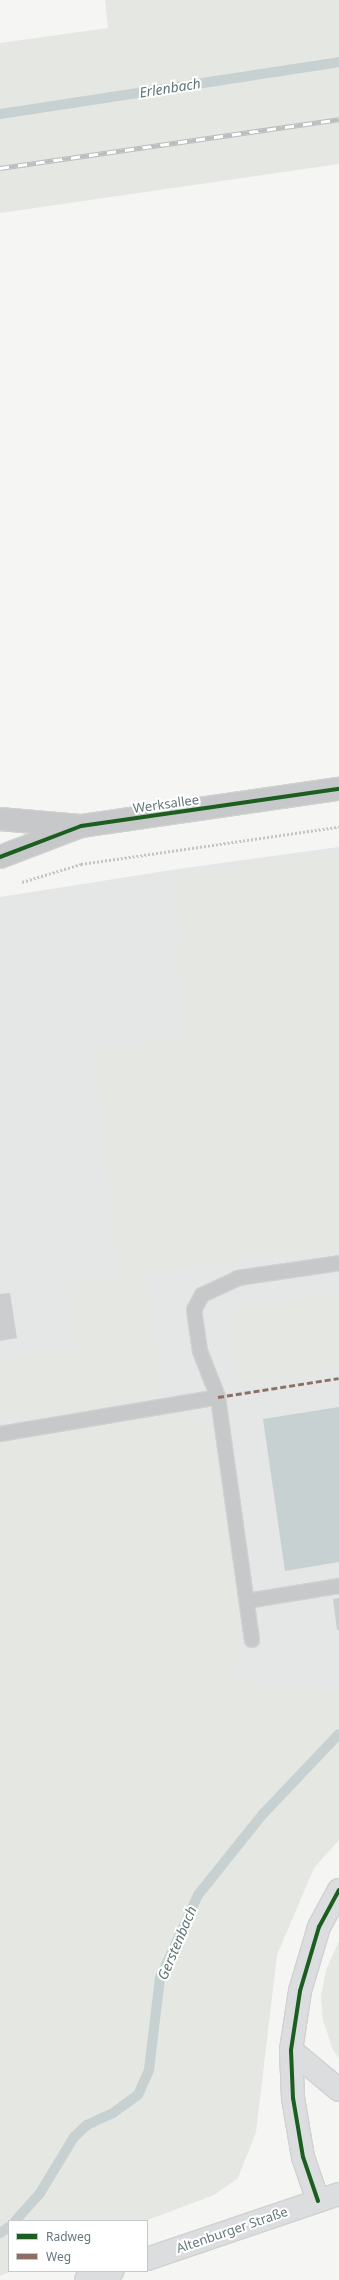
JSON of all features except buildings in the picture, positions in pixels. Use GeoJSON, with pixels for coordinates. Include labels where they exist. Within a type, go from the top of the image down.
{"type":"FeatureCollection","features":[{"type":"Feature","properties":{"kind":"street","name":"Werksallee"},"geometry":{"type":"LineString","coordinates":[[0,857],[81,826],[339,789]]}},
{"type":"Feature","properties":{"kind":"street","name":"Werksallee"},"geometry":{"type":"LineString","coordinates":[[0,819],[81,826]]}},
{"type":"Feature","properties":{"kind":"street"},"geometry":{"type":"LineString","coordinates":[[318,2201],[302,2157],[293,2098],[291,2050],[300,1991],[319,1927],[339,1890]]}},
{"type":"Feature","properties":{"kind":"street"},"geometry":{"type":"LineString","coordinates":[[291,2050],[339,2090]]}},
{"type":"Feature","properties":{"kind":"street","name":"Altenburger Straße"},"geometry":{"type":"LineString","coordinates":[[148,2259],[339,2194]]}},
{"type":"Feature","properties":{"kind":"street"},"geometry":{"type":"LineString","coordinates":[[86,2280],[109,2272]]}},
{"type":"Feature","properties":{"kind":"lane"},"geometry":{"type":"LineString","coordinates":[[252,1640],[218,1397],[199,1344],[194,1310],[202,1295],[238,1278],[339,1263]]}},
{"type":"Feature","properties":{"kind":"lane"},"geometry":{"type":"LineString","coordinates":[[0,1434],[218,1397]]}},
{"type":"Feature","properties":{"kind":"lane"},"geometry":{"type":"LineString","coordinates":[[247,1601],[339,1586]]}},
{"type":"Feature","properties":{"kind":"path"},"geometry":{"type":"LineString","coordinates":[[18,883],[81,864],[339,827]]}},
{"type":"Feature","properties":{"kind":"shaded area"},"geometry":{"type":"Polygon","coordinates":[[[105,0],[339,0],[339,164],[0,213],[0,43],[108,28],[105,0]]]}},
{"type":"Feature","properties":{"kind":"shaded area"},"geometry":{"type":"Polygon","coordinates":[[[339,847],[339,1689],[270,1758],[0,1461],[0,897],[178,869],[339,847]]]}},
{"type":"Feature","properties":{"kind":"shaded area"},"geometry":{"type":"Polygon","coordinates":[[[339,853],[339,1247],[145,1272],[162,1393],[100,1408],[18,1419],[0,1418],[0,1359],[76,1349],[68,1287],[118,1276],[95,1053],[187,1036],[176,958],[182,941],[174,876],[339,853]]]}},
{"type":"Feature","properties":{"kind":"shaded area"},"geometry":{"type":"Polygon","coordinates":[[[339,1294],[339,1369],[238,1386],[229,1308],[339,1294]]]}},
{"type":"Feature","properties":{"kind":"shaded area"},"geometry":{"type":"Polygon","coordinates":[[[339,1407],[339,1562],[285,1571],[263,1419],[339,1407]]]}},
{"type":"Feature","properties":{"kind":"shaded area"},"geometry":{"type":"Polygon","coordinates":[[[177,1413],[196,1418],[213,1440],[242,1625],[235,1625],[239,1660],[227,1679],[333,1693],[339,1689],[339,1840],[314,1868],[277,1955],[256,2132],[238,2178],[214,2195],[148,2220],[8,2220],[8,2272],[10,2272],[0,2276],[0,1440],[177,1413]]]}},
{"type":"Feature","properties":{"kind":"shaded area"},"geometry":{"type":"Polygon","coordinates":[[[339,1941],[339,2058],[333,2050],[323,2020],[321,1996],[326,1970],[339,1941]]]}},
{"type":"Feature","properties":{"kind":"waterway","name":"Erlenbach"},"geometry":{"type":"LineString","coordinates":[[0,114],[339,62]]}},
{"type":"Feature","properties":{"kind":"waterway","name":"Gerstenbach"},"geometry":{"type":"LineString","coordinates":[[16,2220],[40,2193],[74,2137],[87,2125],[113,2113],[138,2095],[149,2070],[160,1978],[198,1895],[263,1814],[339,1734]]}},
{"type":"Feature","properties":{"kind":"waterway","name":"Gerstenbach"},"geometry":{"type":"LineString","coordinates":[[0,2233],[8,2228]]}},
{"type":"Feature","properties":{"kind":"railway"},"geometry":{"type":"LineString","coordinates":[[0,168],[339,119]]}},
{"type":"Feature","properties":{"kind":"marked path"},"geometry":{"type":"LineString","coordinates":[[218,1397],[339,1378]]}},
{"type":"Feature","properties":{"kind":"cycle path"},"geometry":{"type":"LineString","coordinates":[[0,857],[81,826],[339,789]]}},
{"type":"Feature","properties":{"kind":"cycle path"},"geometry":{"type":"LineString","coordinates":[[318,2201],[303,2157],[293,2098],[291,2050],[300,1991],[319,1927],[339,1890]]}}]}
